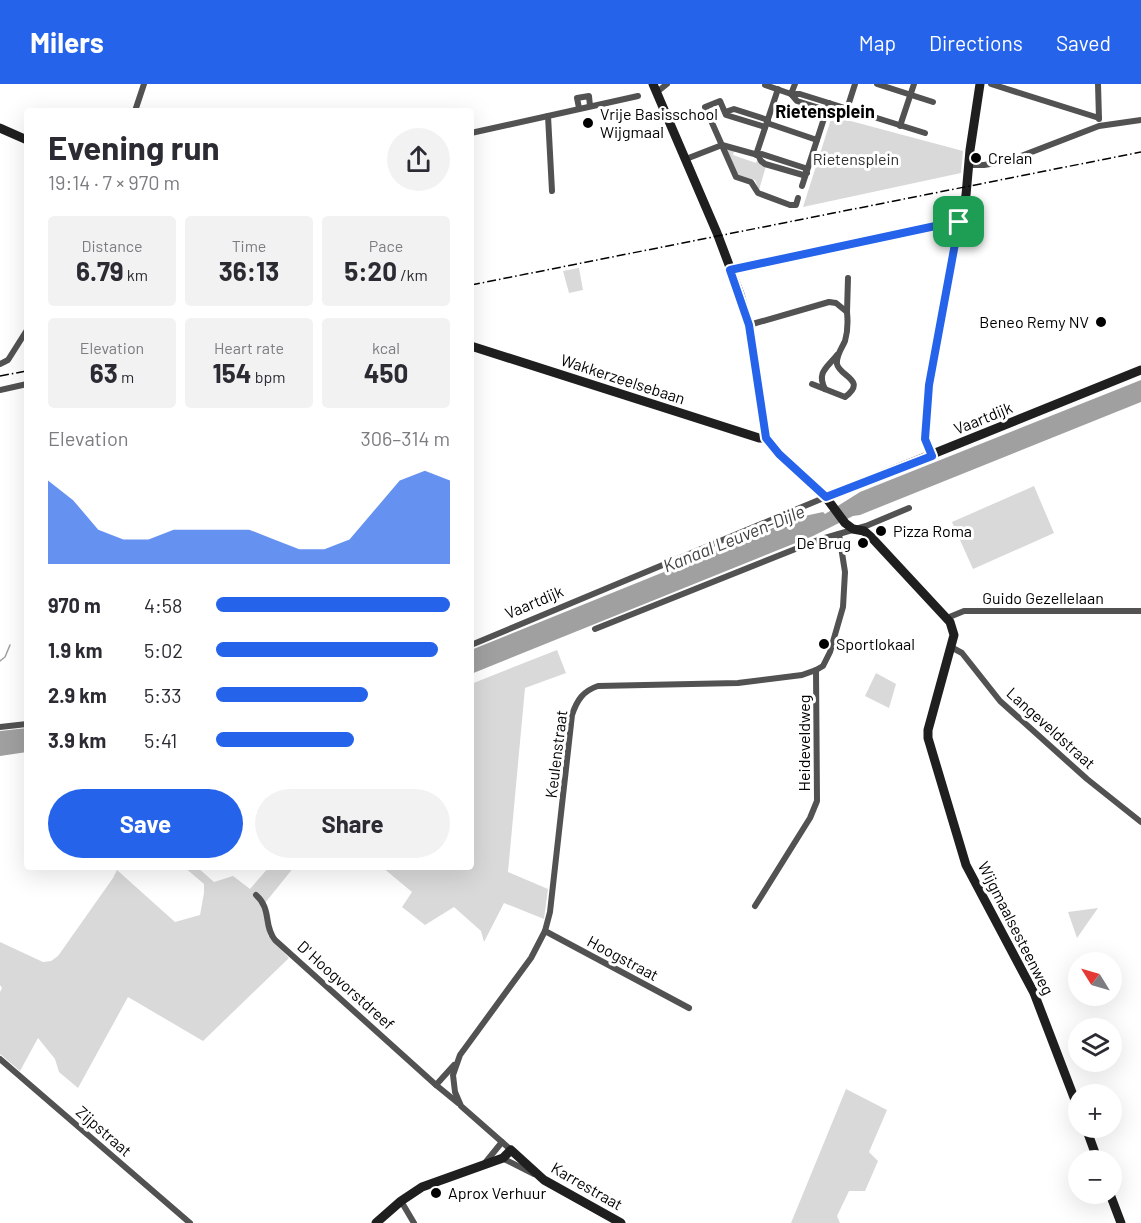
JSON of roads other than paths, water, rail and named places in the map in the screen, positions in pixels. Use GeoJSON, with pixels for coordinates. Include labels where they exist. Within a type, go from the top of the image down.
{"type":"FeatureCollection","features":[{"type":"Feature","properties":{"kind":"street"},"geometry":{"type":"LineString","coordinates":[[136,108],[144,84]]}},
{"type":"Feature","properties":{"kind":"street"},"geometry":{"type":"LineString","coordinates":[[667,84],[655,88],[686,159],[749,325],[766,438],[779,454],[829,501],[845,523],[854,529],[860,529],[872,538],[947,618]]}},
{"type":"Feature","properties":{"kind":"street"},"geometry":{"type":"LineString","coordinates":[[791,94],[795,84]]}},
{"type":"Feature","properties":{"kind":"street"},"geometry":{"type":"LineString","coordinates":[[847,109],[855,84]]}},
{"type":"Feature","properties":{"kind":"street"},"geometry":{"type":"LineString","coordinates":[[876,84],[933,102]]}},
{"type":"Feature","properties":{"kind":"street"},"geometry":{"type":"LineString","coordinates":[[900,126],[914,84]]}},
{"type":"Feature","properties":{"kind":"street"},"geometry":{"type":"LineString","coordinates":[[932,456],[925,439],[929,385],[966,195],[980,84]]}},
{"type":"Feature","properties":{"kind":"street"},"geometry":{"type":"LineString","coordinates":[[991,84],[1098,118]]}},
{"type":"Feature","properties":{"kind":"street"},"geometry":{"type":"LineString","coordinates":[[1098,84],[1099,126]]}},
{"type":"Feature","properties":{"kind":"street"},"geometry":{"type":"LineString","coordinates":[[765,85],[791,94],[797,101],[847,109],[925,133]]}},
{"type":"Feature","properties":{"kind":"street"},"geometry":{"type":"LineString","coordinates":[[757,155],[778,89]]}},
{"type":"Feature","properties":{"kind":"street"},"geometry":{"type":"LineString","coordinates":[[579,108],[578,98],[589,96],[590,106]]}},
{"type":"Feature","properties":{"kind":"street"},"geometry":{"type":"LineString","coordinates":[[474,133],[638,96]]}},
{"type":"Feature","properties":{"kind":"street"},"geometry":{"type":"LineString","coordinates":[[798,198],[796,205],[790,205],[758,194],[751,182],[736,177],[705,107],[720,101],[726,115],[767,123],[817,140]]}},
{"type":"Feature","properties":{"kind":"street"},"geometry":{"type":"LineString","coordinates":[[802,186],[828,106]]}},
{"type":"Feature","properties":{"kind":"street"},"geometry":{"type":"LineString","coordinates":[[548,116],[552,191]]}},
{"type":"Feature","properties":{"kind":"street"},"geometry":{"type":"LineString","coordinates":[[968,165],[990,165],[1008,161],[1099,126],[1141,120]]}},
{"type":"Feature","properties":{"kind":"street"},"geometry":{"type":"LineString","coordinates":[[0,128],[24,139]]}},
{"type":"Feature","properties":{"kind":"street"},"geometry":{"type":"LineString","coordinates":[[686,159],[722,145],[757,155],[762,154],[805,168],[807,172]]}},
{"type":"Feature","properties":{"kind":"street"},"geometry":{"type":"LineString","coordinates":[[730,270],[959,222]]}},
{"type":"Feature","properties":{"kind":"street"},"geometry":{"type":"LineString","coordinates":[[826,389],[822,374],[839,352],[847,332],[848,278]]}},
{"type":"Feature","properties":{"kind":"street"},"geometry":{"type":"LineString","coordinates":[[749,325],[836,303],[848,312]]}},
{"type":"Feature","properties":{"kind":"street"},"geometry":{"type":"LineString","coordinates":[[0,364],[8,360],[24,335]]}},
{"type":"Feature","properties":{"kind":"street","name":"Wakkerzeelsebaan"},"geometry":{"type":"LineString","coordinates":[[474,347],[759,438],[766,438]]}},
{"type":"Feature","properties":{"kind":"street"},"geometry":{"type":"LineString","coordinates":[[812,384],[845,397],[853,387],[852,379],[838,368],[839,352]]}},
{"type":"Feature","properties":{"kind":"street","name":"Vaartdijk"},"geometry":{"type":"LineString","coordinates":[[474,644],[829,501],[1141,370]]}},
{"type":"Feature","properties":{"kind":"street"},"geometry":{"type":"LineString","coordinates":[[0,390],[24,385]]}},
{"type":"Feature","properties":{"kind":"street"},"geometry":{"type":"LineString","coordinates":[[595,629],[818,540],[866,526],[909,508]]}},
{"type":"Feature","properties":{"kind":"street"},"geometry":{"type":"LineString","coordinates":[[816,670],[823,666],[830,652],[843,607],[845,572],[839,534]]}},
{"type":"Feature","properties":{"kind":"street","name":"Guido Gezellelaan"},"geometry":{"type":"LineString","coordinates":[[947,618],[964,611],[1141,611]]}},
{"type":"Feature","properties":{"kind":"street","name":"Wijgmaalsesteenweg"},"geometry":{"type":"LineString","coordinates":[[947,618],[954,635],[928,730],[928,738],[966,865],[1034,993],[1069,1084]]}},
{"type":"Feature","properties":{"kind":"street","name":"Langeveldstraat"},"geometry":{"type":"LineString","coordinates":[[951,647],[962,653],[1000,701],[1087,779],[1141,822]]}},
{"type":"Feature","properties":{"kind":"street","name":"Heideveldweg"},"geometry":{"type":"LineString","coordinates":[[755,906],[810,818],[817,801],[816,670]]}},
{"type":"Feature","properties":{"kind":"street","name":"Keulenstraat"},"geometry":{"type":"LineString","coordinates":[[436,1085],[456,1064],[460,1055],[531,958],[545,931],[551,903],[572,715],[581,696],[598,686],[738,683],[802,675],[816,670]]}},
{"type":"Feature","properties":{"kind":"street"},"geometry":{"type":"LineString","coordinates":[[0,727],[24,723]]}},
{"type":"Feature","properties":{"kind":"street","name":"D' Hoogvorstdreef"},"geometry":{"type":"LineString","coordinates":[[256,895],[267,910],[268,928],[275,940],[436,1085]]}},
{"type":"Feature","properties":{"kind":"street","name":"Hoogstraat"},"geometry":{"type":"LineString","coordinates":[[545,931],[689,1008]]}},
{"type":"Feature","properties":{"kind":"street","name":"Zijpstraat"},"geometry":{"type":"LineString","coordinates":[[0,1059],[190,1223]]}},
{"type":"Feature","properties":{"kind":"street"},"geometry":{"type":"LineString","coordinates":[[456,1064],[453,1075],[455,1092],[461,1106]]}},
{"type":"Feature","properties":{"kind":"street"},"geometry":{"type":"LineString","coordinates":[[376,1223],[401,1201],[422,1187],[502,1158],[511,1150],[436,1085]]}},
{"type":"Feature","properties":{"kind":"street"},"geometry":{"type":"LineString","coordinates":[[485,1163],[502,1142]]}},
{"type":"Feature","properties":{"kind":"street","name":"Karrestraat"},"geometry":{"type":"LineString","coordinates":[[511,1150],[544,1180],[621,1223]]}},
{"type":"Feature","properties":{"kind":"street","name":"Karrestraat"},"geometry":{"type":"LineString","coordinates":[[502,1158],[538,1175]]}},
{"type":"Feature","properties":{"kind":"street"},"geometry":{"type":"LineString","coordinates":[[401,1201],[414,1223]]}},
{"type":"Feature","properties":{"kind":"street"},"geometry":{"type":"LineString","coordinates":[[1114,1204],[1121,1223]]}},
{"type":"Feature","properties":{"kind":"waterway"},"geometry":{"type":"LineString","coordinates":[[0,661],[5,657],[10,645]]}},
{"type":"Feature","properties":{"kind":"railway"},"geometry":{"type":"LineString","coordinates":[[474,284],[1141,152]]}},
{"type":"Feature","properties":{"kind":"railway"},"geometry":{"type":"LineString","coordinates":[[0,376],[24,372]]}},
{"type":"Feature","properties":{"kind":"place","name":"Vrije Basisschool Wijgmaal"},"geometry":{"type":"Point","coordinates":[588,123]}},
{"type":"Feature","properties":{"kind":"place","name":"Crelan"},"geometry":{"type":"Point","coordinates":[976,158]}},
{"type":"Feature","properties":{"kind":"place","name":"Beneo Remy NV"},"geometry":{"type":"Point","coordinates":[1101,322]}},
{"type":"Feature","properties":{"kind":"place","name":"Pizza Roma"},"geometry":{"type":"Point","coordinates":[881,531]}},
{"type":"Feature","properties":{"kind":"place","name":"De Brug"},"geometry":{"type":"Point","coordinates":[863,543]}},
{"type":"Feature","properties":{"kind":"place","name":"Sportlokaal"},"geometry":{"type":"Point","coordinates":[824,644]}},
{"type":"Feature","properties":{"kind":"place","name":"Aprox Verhuur"},"geometry":{"type":"Point","coordinates":[436,1193]}},
{"type":"Feature","properties":{"kind":"district","name":"Rietensplein"},"geometry":{"type":"Point","coordinates":[825,112]}},
{"type":"Feature","properties":{"kind":"water label","name":"Kanaal Leuven-Dijle"},"geometry":{"type":"Point","coordinates":[734,539]}}]}
